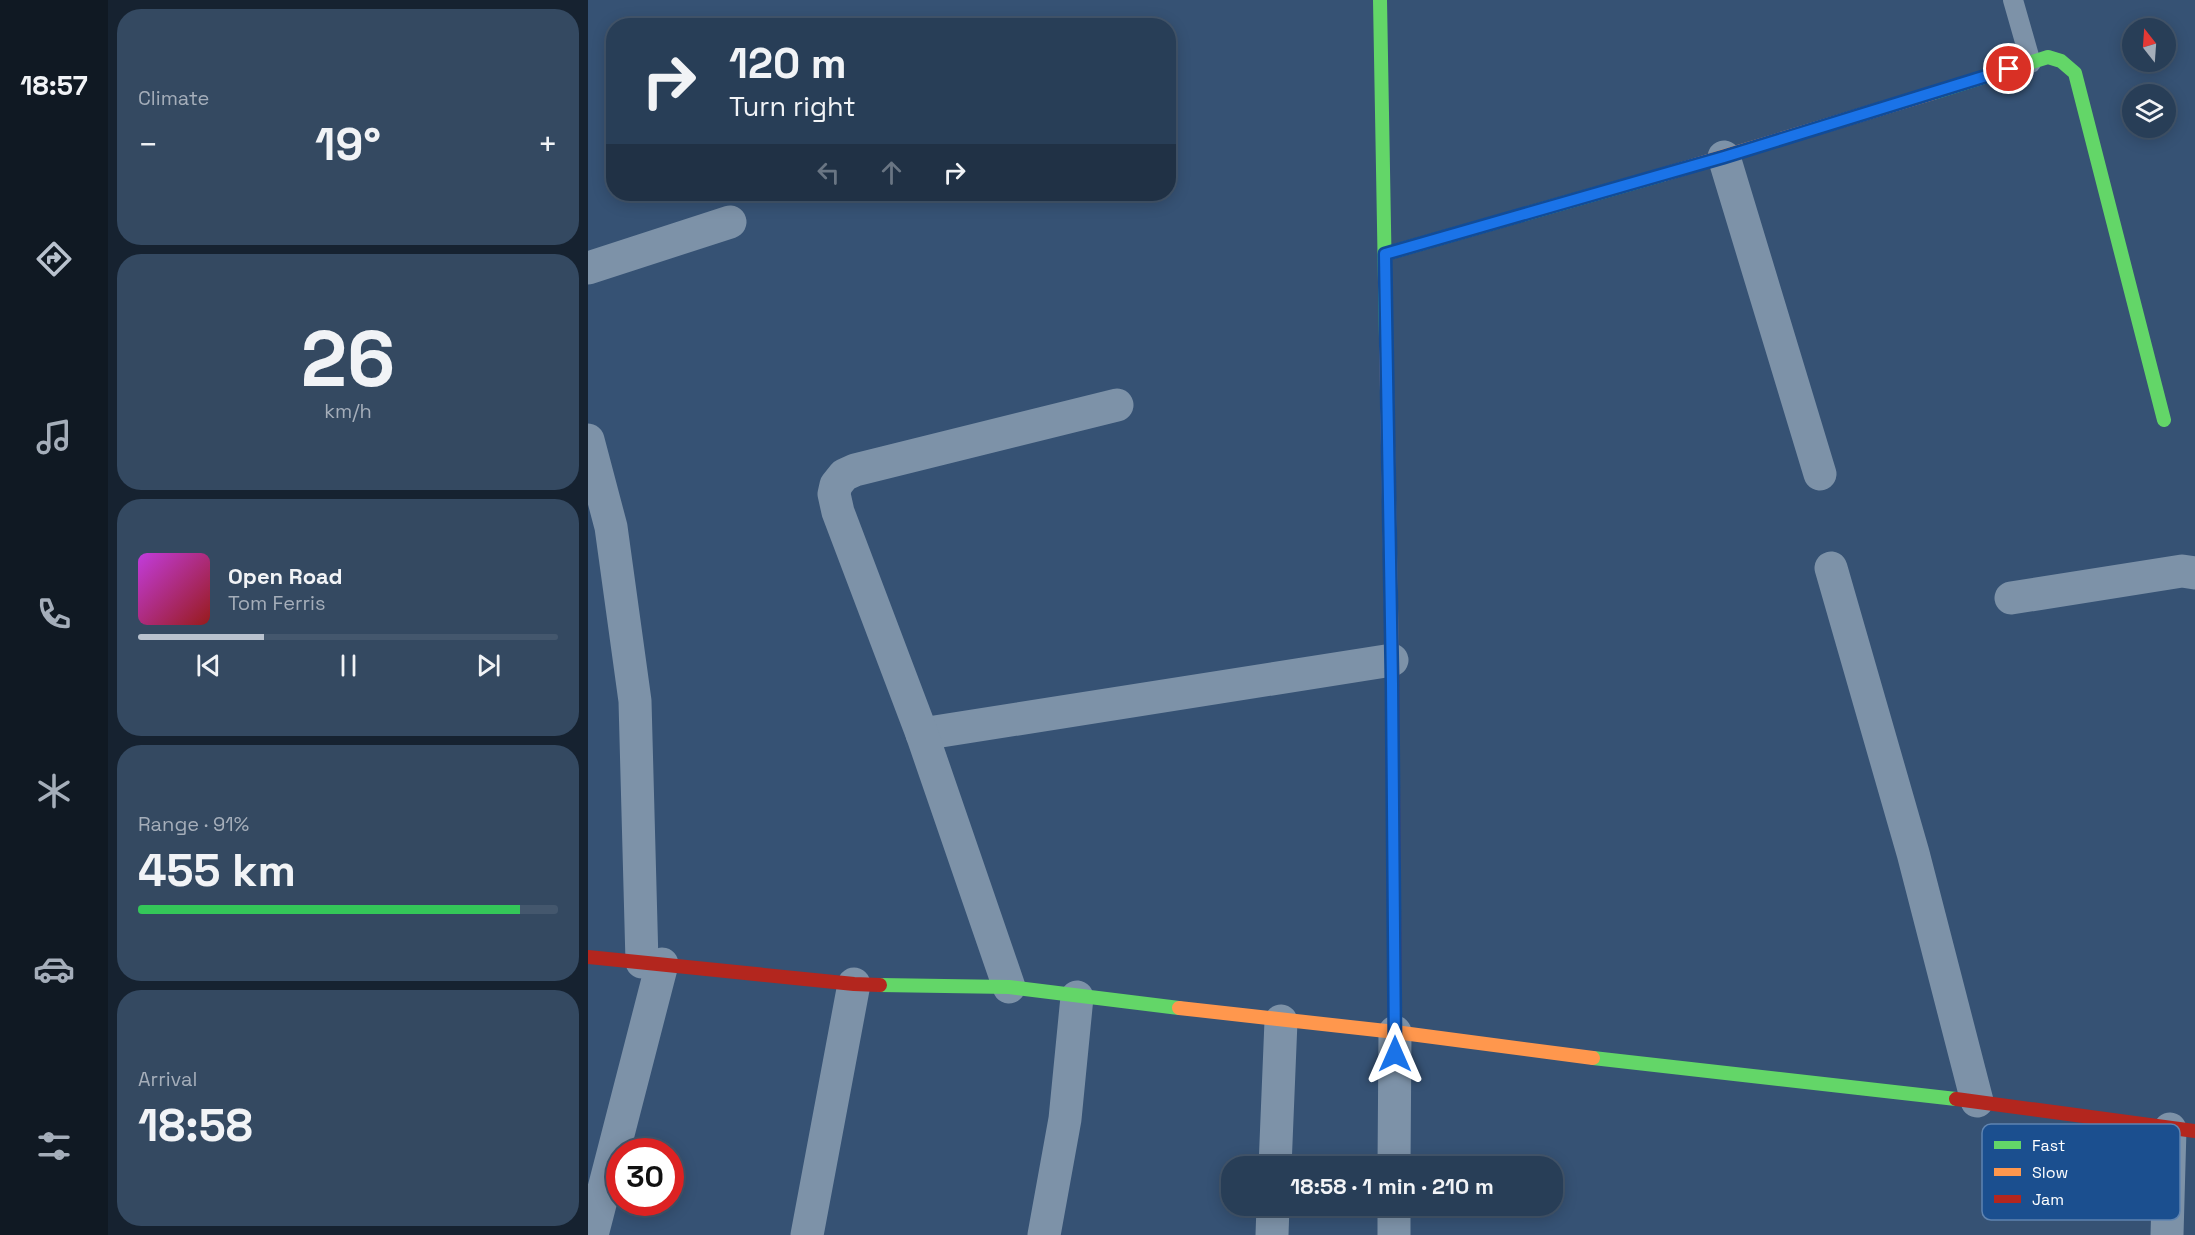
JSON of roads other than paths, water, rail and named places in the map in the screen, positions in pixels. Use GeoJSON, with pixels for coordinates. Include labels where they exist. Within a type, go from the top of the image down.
{"type":"FeatureCollection","features":[{"type":"Feature","properties":{"kind":"street"},"geometry":{"type":"LineString","coordinates":[[1380,0],[1392,660],[1394,1156]]}},
{"type":"Feature","properties":{"kind":"street"},"geometry":{"type":"LineString","coordinates":[[1385,254],[1724,157],[2048,57],[2061,61],[2074,73],[2164,420]]}},
{"type":"Feature","properties":{"kind":"street"},"geometry":{"type":"LineString","coordinates":[[1724,157],[1820,474]]}},
{"type":"Feature","properties":{"kind":"street"},"geometry":{"type":"LineString","coordinates":[[588,268],[730,222]]}},
{"type":"Feature","properties":{"kind":"street"},"geometry":{"type":"LineString","coordinates":[[1009,987],[922,734],[838,512],[834,494],[836,485],[844,475],[855,470],[1117,405]]}},
{"type":"Feature","properties":{"kind":"street"},"geometry":{"type":"LineString","coordinates":[[588,440],[611,527],[635,700],[652,963],[592,1235]]}},
{"type":"Feature","properties":{"kind":"street"},"geometry":{"type":"LineString","coordinates":[[1831,568],[1912,853],[1977,1101]]}},
{"type":"Feature","properties":{"kind":"street"},"geometry":{"type":"LineString","coordinates":[[2011,598],[2182,571],[2195,573]]}},
{"type":"Feature","properties":{"kind":"street"},"geometry":{"type":"LineString","coordinates":[[922,734],[1392,660]]}},
{"type":"Feature","properties":{"kind":"street"},"geometry":{"type":"LineString","coordinates":[[588,957],[854,984],[1009,987],[1281,1021],[1395,1032],[1525,1050],[1977,1101],[2140,1124]]}},
{"type":"Feature","properties":{"kind":"street"},"geometry":{"type":"LineString","coordinates":[[807,1235],[854,984]]}},
{"type":"Feature","properties":{"kind":"street"},"geometry":{"type":"LineString","coordinates":[[1044,1235],[1065,1119],[1077,997]]}},
{"type":"Feature","properties":{"kind":"street"},"geometry":{"type":"LineString","coordinates":[[1275,1156],[1281,1021]]}},
{"type":"Feature","properties":{"kind":"street"},"geometry":{"type":"LineString","coordinates":[[1272,1235],[1273,1216]]}},
{"type":"Feature","properties":{"kind":"street"},"geometry":{"type":"LineString","coordinates":[[1394,1216],[1394,1235]]}},
{"type":"Feature","properties":{"kind":"street"},"geometry":{"type":"LineString","coordinates":[[2167,1235],[2169,1220]]}},
{"type":"Feature","properties":{"kind":"lane"},"geometry":{"type":"LineString","coordinates":[[2013,0],[2031,63]]}}]}
